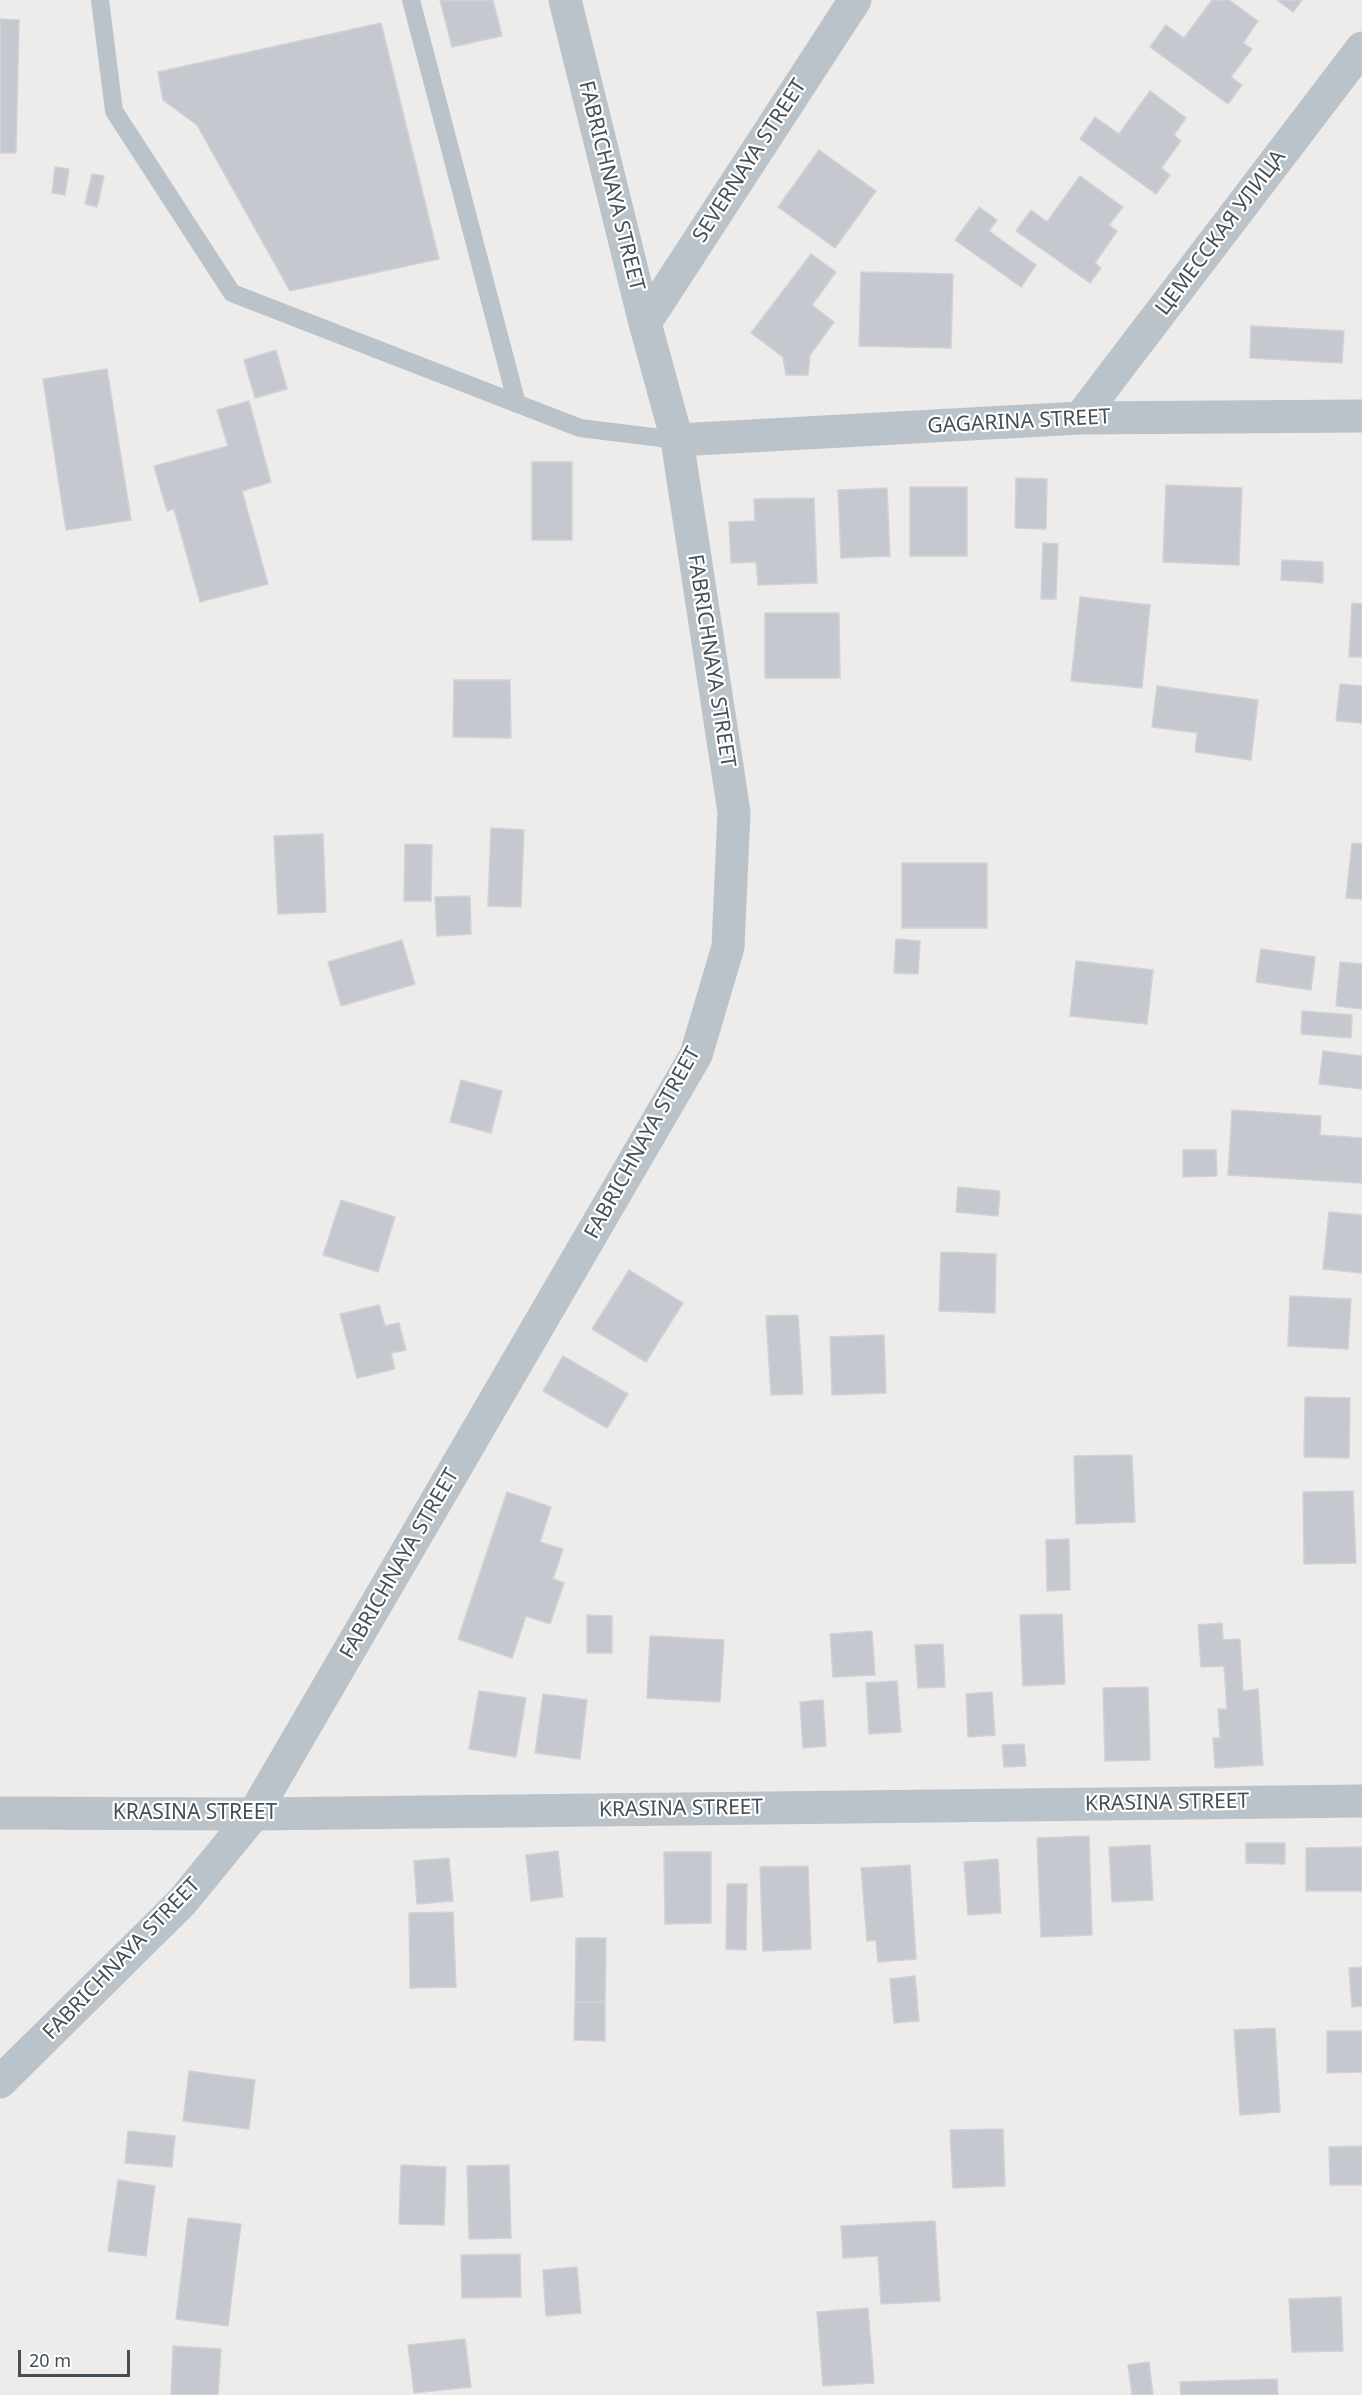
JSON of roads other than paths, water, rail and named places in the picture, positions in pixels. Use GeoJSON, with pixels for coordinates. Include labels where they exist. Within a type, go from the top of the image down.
{"type":"FeatureCollection","features":[{"type":"Feature","properties":{"kind":"street","name":"FABRICHNAYA STREET"},"geometry":{"type":"LineString","coordinates":[[0,2082],[182,1902],[254,1814],[696,1055],[728,947],[734,812],[677,440],[645,323],[565,0]]}},
{"type":"Feature","properties":{"kind":"street","name":"SEVERNAYA STREET"},"geometry":{"type":"LineString","coordinates":[[645,323],[855,0]]}},
{"type":"Feature","properties":{"kind":"street","name":"ЦЕМЕССКАЯ УЛИЦА"},"geometry":{"type":"LineString","coordinates":[[1080,418],[1362,48]]}},
{"type":"Feature","properties":{"kind":"street","name":"GAGARINA STREET"},"geometry":{"type":"LineString","coordinates":[[677,440],[1080,418],[1362,416]]}},
{"type":"Feature","properties":{"kind":"street","name":"KRASINA STREET"},"geometry":{"type":"LineString","coordinates":[[0,1813],[254,1814],[1362,1801]]}},
{"type":"Feature","properties":{"kind":"lane"},"geometry":{"type":"LineString","coordinates":[[100,0],[114,111],[232,293],[579,428],[677,440]]}},
{"type":"Feature","properties":{"kind":"lane"},"geometry":{"type":"LineString","coordinates":[[411,0],[517,404]]}}]}
